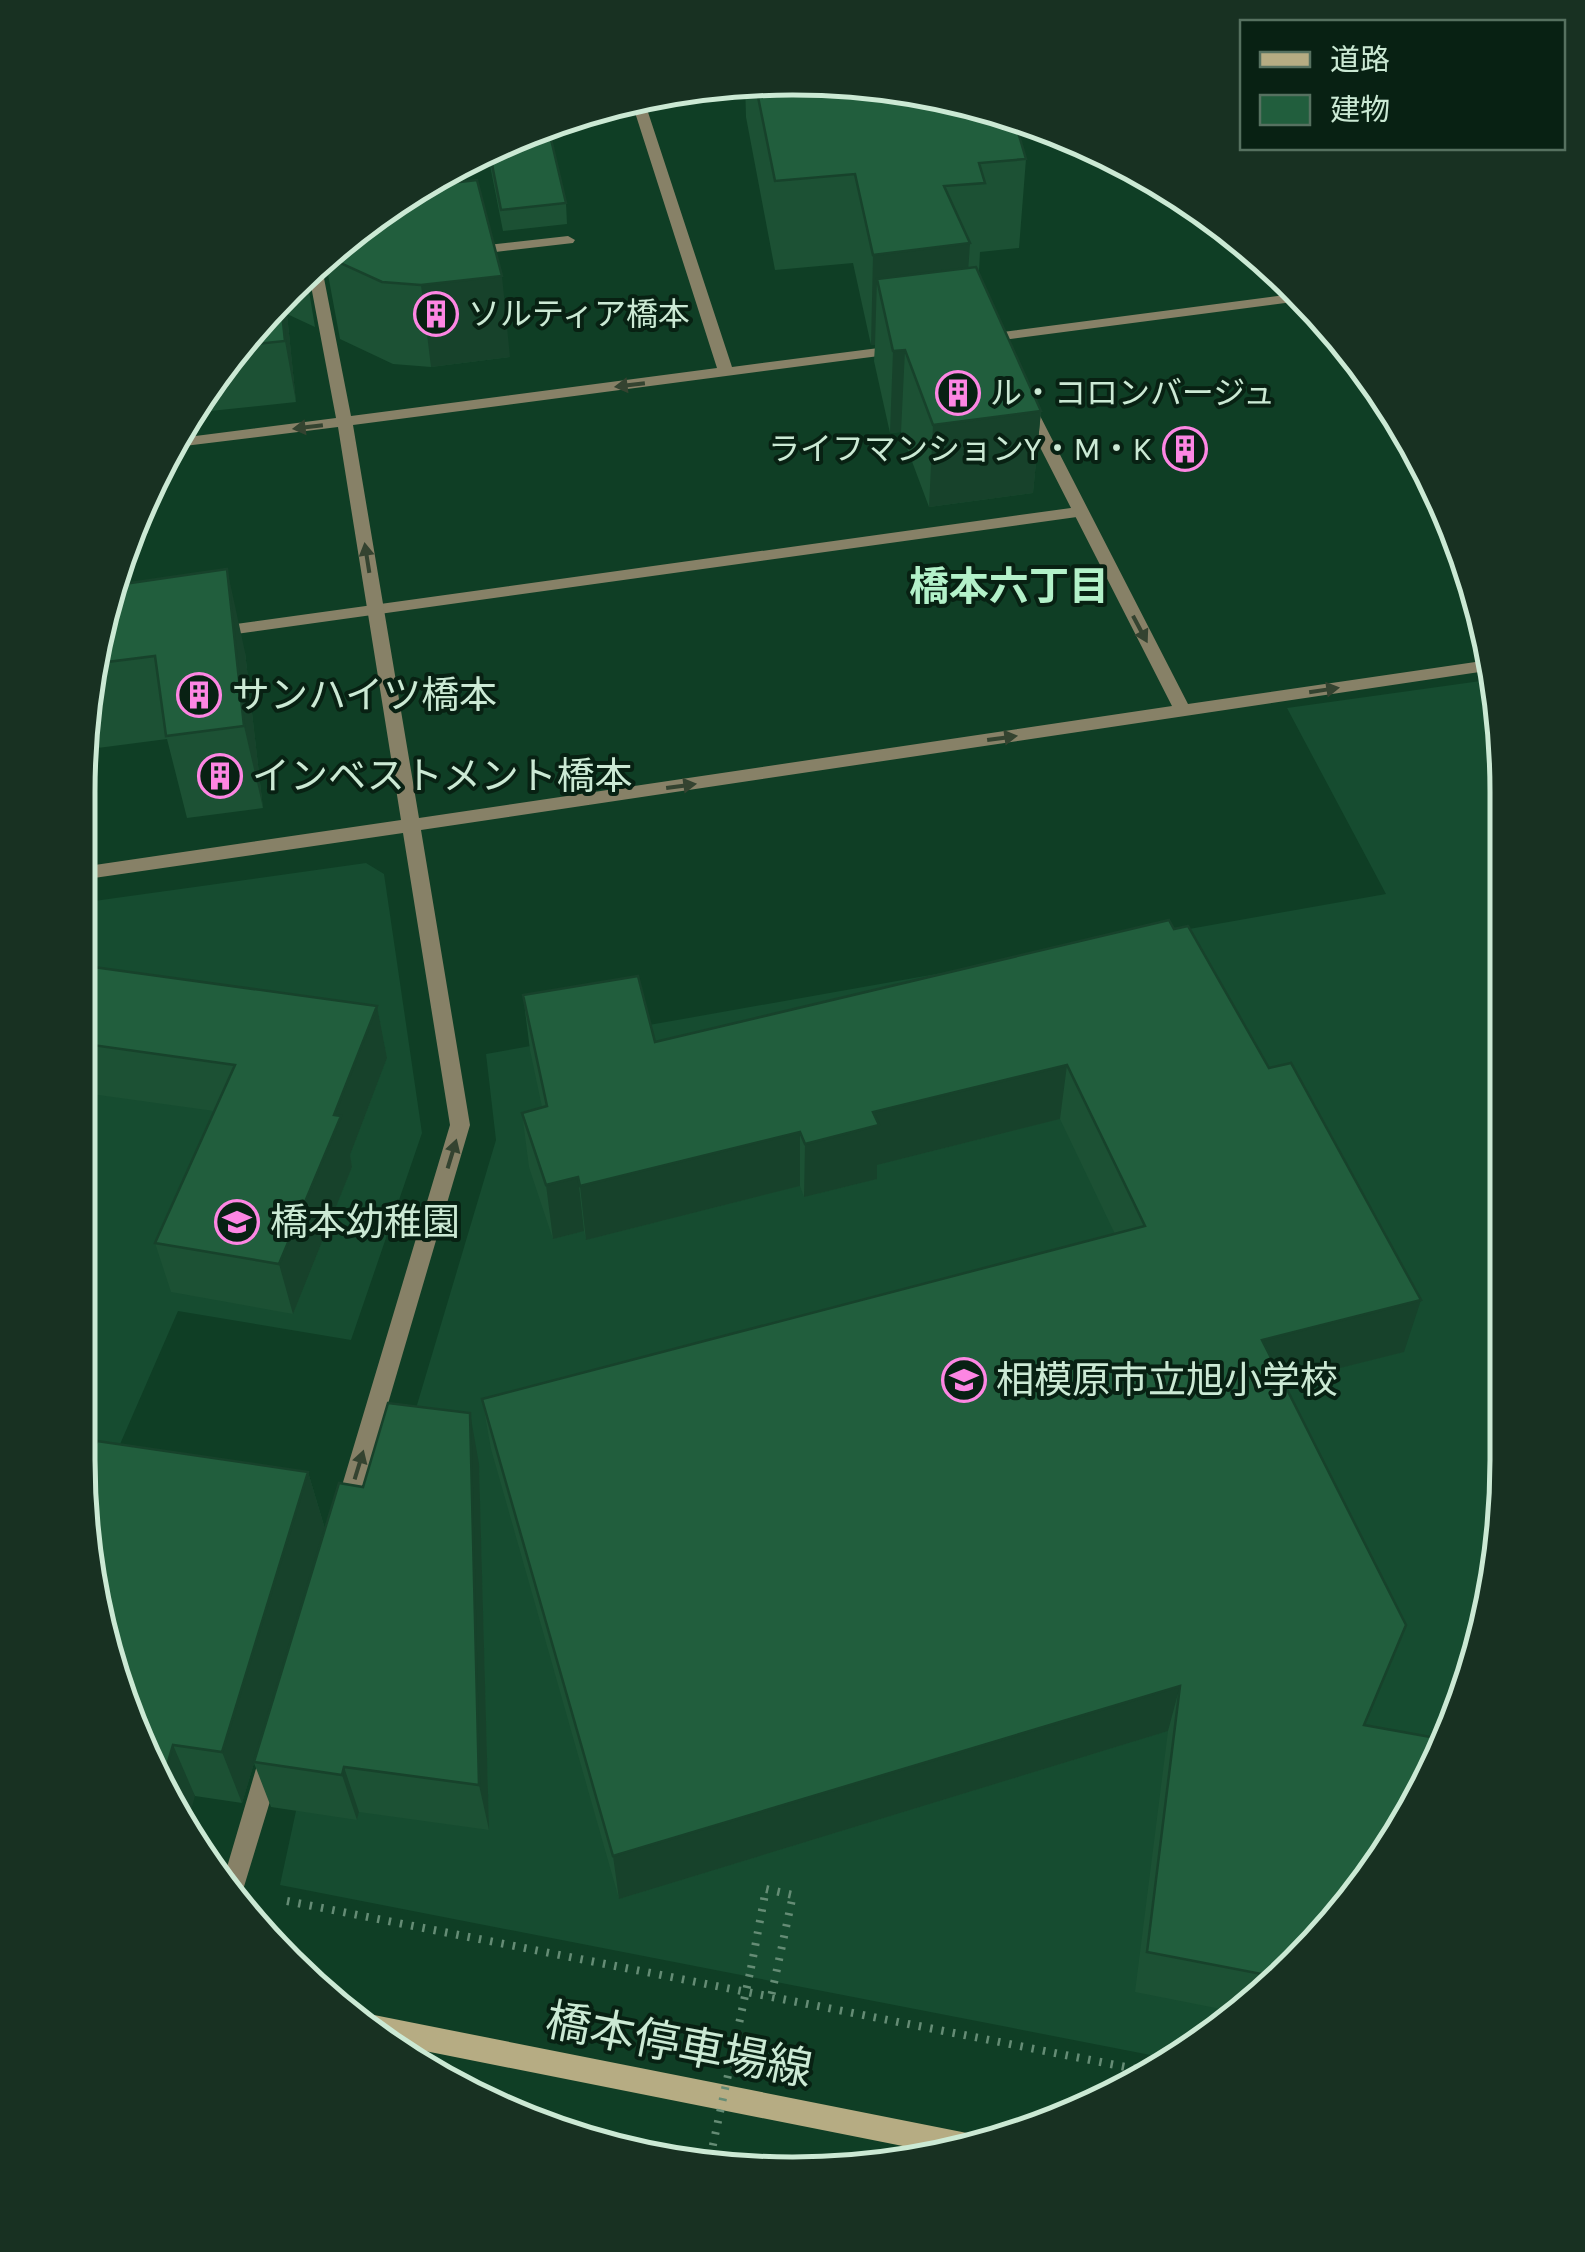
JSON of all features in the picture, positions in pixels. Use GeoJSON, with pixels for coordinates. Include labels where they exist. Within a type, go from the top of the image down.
{"type":"FeatureCollection","features":[{"type":"Feature","properties":{"kind":"main road","name":"橋本停車場線"},"geometry":{"type":"LineString","coordinates":[[396,2033],[941,2141]]}},
{"type":"Feature","properties":{"kind":"street"},"geometry":{"type":"LineString","coordinates":[[641,112],[726,372]]}},
{"type":"Feature","properties":{"kind":"street"},"geometry":{"type":"LineString","coordinates":[[451,253],[568,240]]}},
{"type":"Feature","properties":{"kind":"street"},"geometry":{"type":"LineString","coordinates":[[316,283],[344,422],[460,1125],[337,1537]]}},
{"type":"Feature","properties":{"kind":"street"},"geometry":{"type":"LineString","coordinates":[[955,342],[1286,299]]}},
{"type":"Feature","properties":{"kind":"street"},"geometry":{"type":"LineString","coordinates":[[993,337],[1002,355]]}},
{"type":"Feature","properties":{"kind":"street"},"geometry":{"type":"LineString","coordinates":[[190,442],[917,347]]}},
{"type":"Feature","properties":{"kind":"street"},"geometry":{"type":"LineString","coordinates":[[1019,390],[1183,711]]}},
{"type":"Feature","properties":{"kind":"street"},"geometry":{"type":"LineString","coordinates":[[187,636],[1078,512]]}},
{"type":"Feature","properties":{"kind":"street"},"geometry":{"type":"LineString","coordinates":[[95,872],[1479,667]]}},
{"type":"Feature","properties":{"kind":"street"},"geometry":{"type":"LineString","coordinates":[[236,1879],[276,1742]]}},
{"type":"Feature","properties":{"kind":"path"},"geometry":{"type":"LineString","coordinates":[[711,2152],[766,1889],[793,1895],[771,1997]]}},
{"type":"Feature","properties":{"kind":"path"},"geometry":{"type":"LineString","coordinates":[[248,1895],[1133,2068]]}},
{"type":"Feature","properties":{"kind":"shaded area","name":"相模原市立旭小学校"},"geometry":{"type":"Polygon","coordinates":[[[1481,681],[1489,747],[1490,1460],[1484,1551],[1477,1596],[1453,1684],[1418,1768],[1372,1847],[1317,1919],[1252,1984],[1154,2056],[280,1885],[296,1811],[496,1140],[486,1054],[1386,894],[1287,708],[1481,681]]]}},
{"type":"Feature","properties":{"kind":"shaded area","name":"橋本幼稚園"},"geometry":{"type":"Polygon","coordinates":[[[366,863],[384,874],[422,1133],[351,1340],[178,1311],[114,1458],[95,1454],[95,901],[366,863]]]}},
{"type":"Feature","properties":{"kind":"building"},"geometry":{"type":"Polygon","coordinates":[[[758,96],[838,96],[929,108],[1018,132],[1026,159],[979,163],[985,183],[944,186],[970,243],[873,255],[855,174],[775,181],[758,96]]]}},
{"type":"Feature","properties":{"kind":"building"},"geometry":{"type":"Polygon","coordinates":[[[551,139],[566,203],[501,210],[492,163],[551,139]]]}},
{"type":"Feature","properties":{"kind":"building"},"geometry":{"type":"Polygon","coordinates":[[[477,180],[502,276],[421,285],[382,282],[339,263],[405,213],[454,183],[477,180]]]}},
{"type":"Feature","properties":{"kind":"building"},"geometry":{"type":"Polygon","coordinates":[[[976,267],[1041,411],[933,425],[905,350],[893,351],[877,279],[976,267]]]}},
{"type":"Feature","properties":{"kind":"building"},"geometry":{"type":"Polygon","coordinates":[[[282,317],[285,341],[259,344],[282,317]]]}},
{"type":"Feature","properties":{"kind":"building"},"geometry":{"type":"Polygon","coordinates":[[[227,569],[244,726],[166,736],[155,656],[107,662],[127,583],[227,569]]]}},
{"type":"Feature","properties":{"kind":"building"},"geometry":{"type":"Polygon","coordinates":[[[1169,920],[1174,929],[1188,926],[1269,1068],[1291,1063],[1421,1300],[1262,1340],[1406,1625],[1364,1725],[1432,1737],[1397,1808],[1346,1884],[1263,1974],[1147,1952],[1180,1686],[613,1856],[482,1399],[1145,1226],[1067,1065],[873,1112],[879,1125],[805,1144],[800,1132],[580,1186],[578,1177],[546,1185],[522,1113],[547,1106],[523,995],[638,976],[655,1042],[1169,920]]]}},
{"type":"Feature","properties":{"kind":"building"},"geometry":{"type":"Polygon","coordinates":[[[95,967],[377,1006],[334,1115],[341,1116],[279,1264],[155,1243],[235,1065],[95,1045],[95,967]]]}},
{"type":"Feature","properties":{"kind":"building"},"geometry":{"type":"Polygon","coordinates":[[[388,1403],[470,1413],[479,1785],[344,1767],[342,1775],[254,1762],[339,1483],[363,1487],[388,1403]]]}},
{"type":"Feature","properties":{"kind":"building"},"geometry":{"type":"Polygon","coordinates":[[[97,1441],[308,1472],[222,1752],[173,1745],[167,1767],[148,1726],[108,1596],[96,1505],[97,1441]]]}},
{"type":"Feature","properties":{"kind":"place","name":"ソルティア橋本"},"geometry":{"type":"Point","coordinates":[436,314]}},
{"type":"Feature","properties":{"kind":"place","name":"ル・コロンバージュ"},"geometry":{"type":"Point","coordinates":[958,393]}},
{"type":"Feature","properties":{"kind":"place","name":"ライフマンションY・M・K"},"geometry":{"type":"Point","coordinates":[1185,449]}},
{"type":"Feature","properties":{"kind":"place","name":"サンハイツ橋本"},"geometry":{"type":"Point","coordinates":[199,695]}},
{"type":"Feature","properties":{"kind":"place","name":"インベストメント橋本"},"geometry":{"type":"Point","coordinates":[220,776]}},
{"type":"Feature","properties":{"kind":"place","name":"橋本幼稚園"},"geometry":{"type":"Point","coordinates":[237,1222]}},
{"type":"Feature","properties":{"kind":"place","name":"相模原市立旭小学校"},"geometry":{"type":"Point","coordinates":[964,1380]}},
{"type":"Feature","properties":{"kind":"district","name":"橋本六丁目"},"geometry":{"type":"Point","coordinates":[1009,586]}}]}
